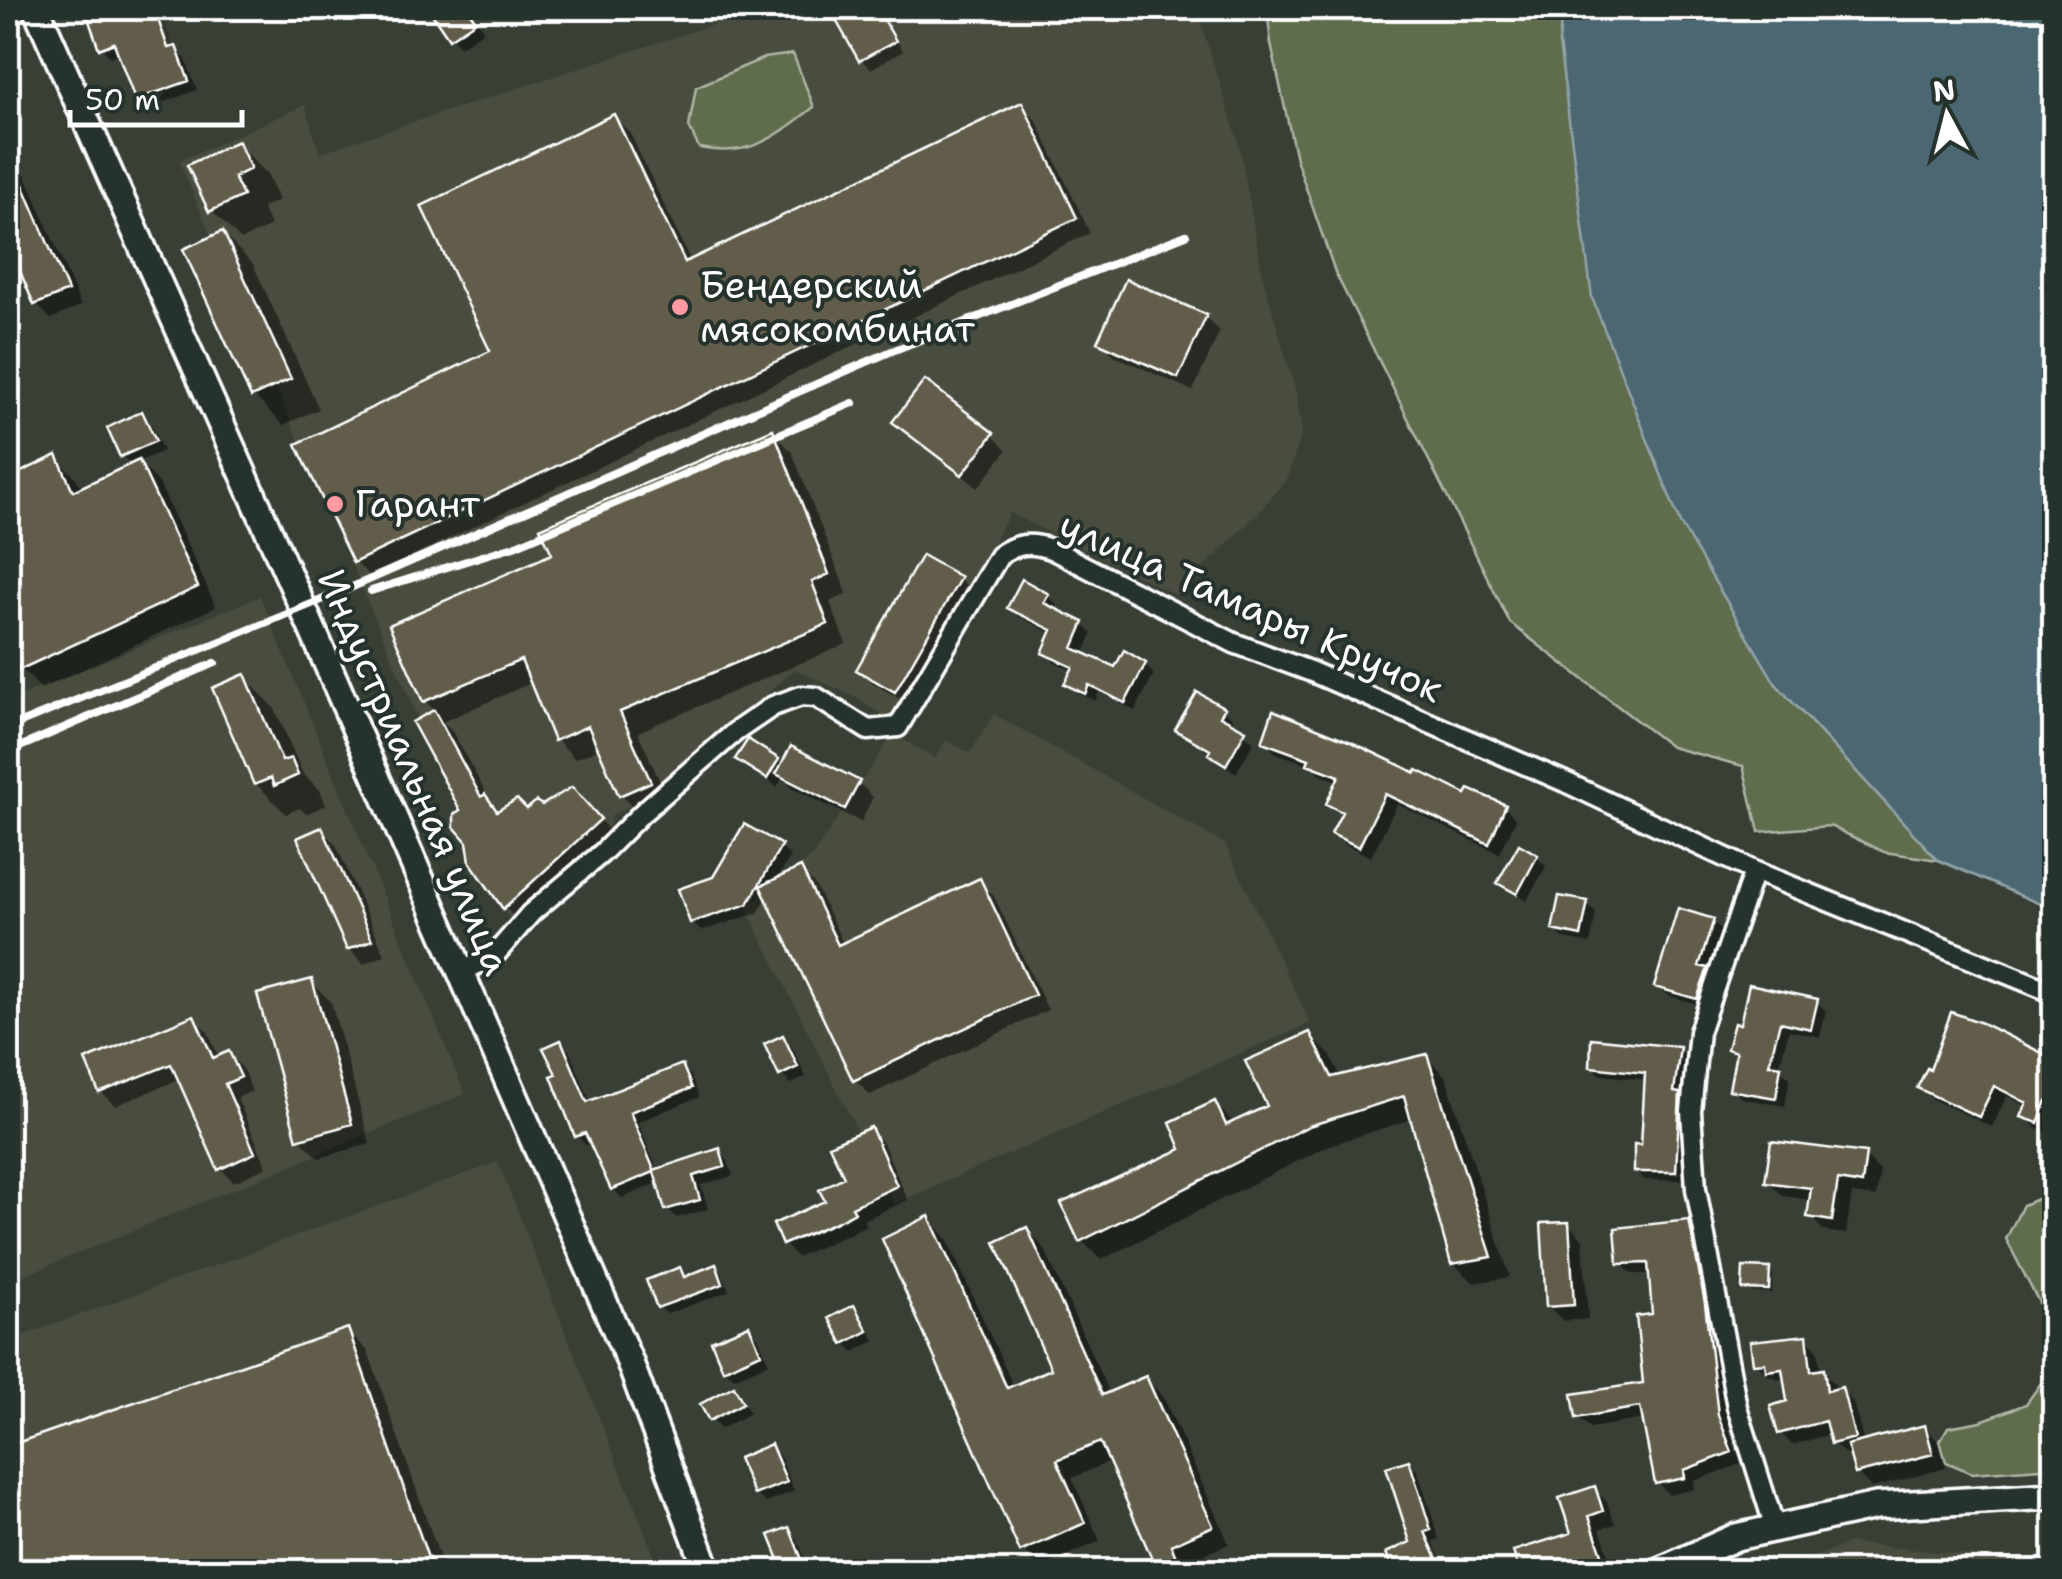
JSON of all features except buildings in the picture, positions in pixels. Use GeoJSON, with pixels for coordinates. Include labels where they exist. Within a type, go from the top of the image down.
{"type":"FeatureCollection","features":[{"type":"Feature","properties":{"kind":"main road","name":"Индустриальная улица"},"geometry":{"type":"LineString","coordinates":[[36,8],[303,608],[628,1360],[708,1572]]}},
{"type":"Feature","properties":{"kind":"main road"},"geometry":{"type":"LineString","coordinates":[[1657,1572],[1736,1537],[1876,1506],[2054,1496]]}},
{"type":"Feature","properties":{"kind":"street","name":"улица Тамары Кручок"},"geometry":{"type":"LineString","coordinates":[[460,972],[493,957],[531,914],[642,814],[736,732],[773,706],[801,696],[816,697],[868,730],[898,727],[999,556],[1016,545],[1026,544],[1050,549],[1234,644],[1312,672],[1565,782],[1754,871],[2054,992]]}},
{"type":"Feature","properties":{"kind":"street"},"geometry":{"type":"LineString","coordinates":[[1754,871],[1699,1032],[1692,1111],[1696,1189],[1736,1408],[1775,1528]]}},
{"type":"Feature","properties":{"kind":"shaded area"},"geometry":{"type":"Polygon","coordinates":[[[754,8],[1196,8],[1239,144],[1263,278],[1296,392],[1302,432],[1287,478],[1259,512],[1176,595],[1010,513],[890,721],[859,699],[795,669],[653,795],[612,815],[603,845],[509,919],[411,702],[179,161],[305,105],[319,153],[754,8]]]}},
{"type":"Feature","properties":{"kind":"shaded area"},"geometry":{"type":"Polygon","coordinates":[[[260,596],[465,1094],[8,1282],[8,701],[260,596]]]}},
{"type":"Feature","properties":{"kind":"shaded area"},"geometry":{"type":"Polygon","coordinates":[[[994,714],[1225,844],[1310,1023],[894,1204],[746,907],[812,857],[893,734],[935,758],[946,741],[970,753],[994,714]]]}},
{"type":"Feature","properties":{"kind":"shaded area"},"geometry":{"type":"Polygon","coordinates":[[[498,1162],[660,1571],[8,1572],[8,1341],[498,1162]]]}},
{"type":"Feature","properties":{"kind":"shaded area"},"geometry":{"type":"Polygon","coordinates":[[[1849,1543],[2054,1564],[2054,1571],[1779,1571],[1849,1543]]]}},
{"type":"Feature","properties":{"kind":"green space"},"geometry":{"type":"Polygon","coordinates":[[[1267,8],[1562,8],[1559,43],[1775,683],[1938,860],[1884,852],[1830,826],[1759,832],[1743,766],[1671,747],[1510,623],[1335,272],[1296,159],[1267,8]]]}},
{"type":"Feature","properties":{"kind":"green space"},"geometry":{"type":"Polygon","coordinates":[[[793,54],[814,107],[774,136],[748,147],[699,148],[689,127],[696,87],[764,58],[793,54]]]}},
{"type":"Feature","properties":{"kind":"green space"},"geometry":{"type":"Polygon","coordinates":[[[2054,1192],[2054,1365],[2047,1318],[2006,1239],[2023,1205],[2054,1192]]]}},
{"type":"Feature","properties":{"kind":"green space"},"geometry":{"type":"Polygon","coordinates":[[[2054,1365],[2054,1467],[1972,1473],[1946,1462],[1940,1441],[1948,1427],[1981,1421],[2026,1404],[2054,1365]]]}},
{"type":"Feature","properties":{"kind":"water"},"geometry":{"type":"Polygon","coordinates":[[[1562,8],[2054,8],[2054,910],[1938,860],[1775,683],[1680,523],[1592,298],[1559,43],[1562,8]]]}},
{"type":"Feature","properties":{"kind":"railway"},"geometry":{"type":"LineString","coordinates":[[8,728],[341,592],[892,351],[1186,235]]}},
{"type":"Feature","properties":{"kind":"railway"},"geometry":{"type":"LineString","coordinates":[[371,591],[514,546],[853,403]]}},
{"type":"Feature","properties":{"kind":"railway"},"geometry":{"type":"LineString","coordinates":[[8,752],[215,663]]}},
{"type":"Feature","properties":{"kind":"place","name":"Бендерский мясокомбинат"},"geometry":{"type":"Point","coordinates":[680,307]}},
{"type":"Feature","properties":{"kind":"place","name":"Гарант"},"geometry":{"type":"Point","coordinates":[335,504]}}]}
